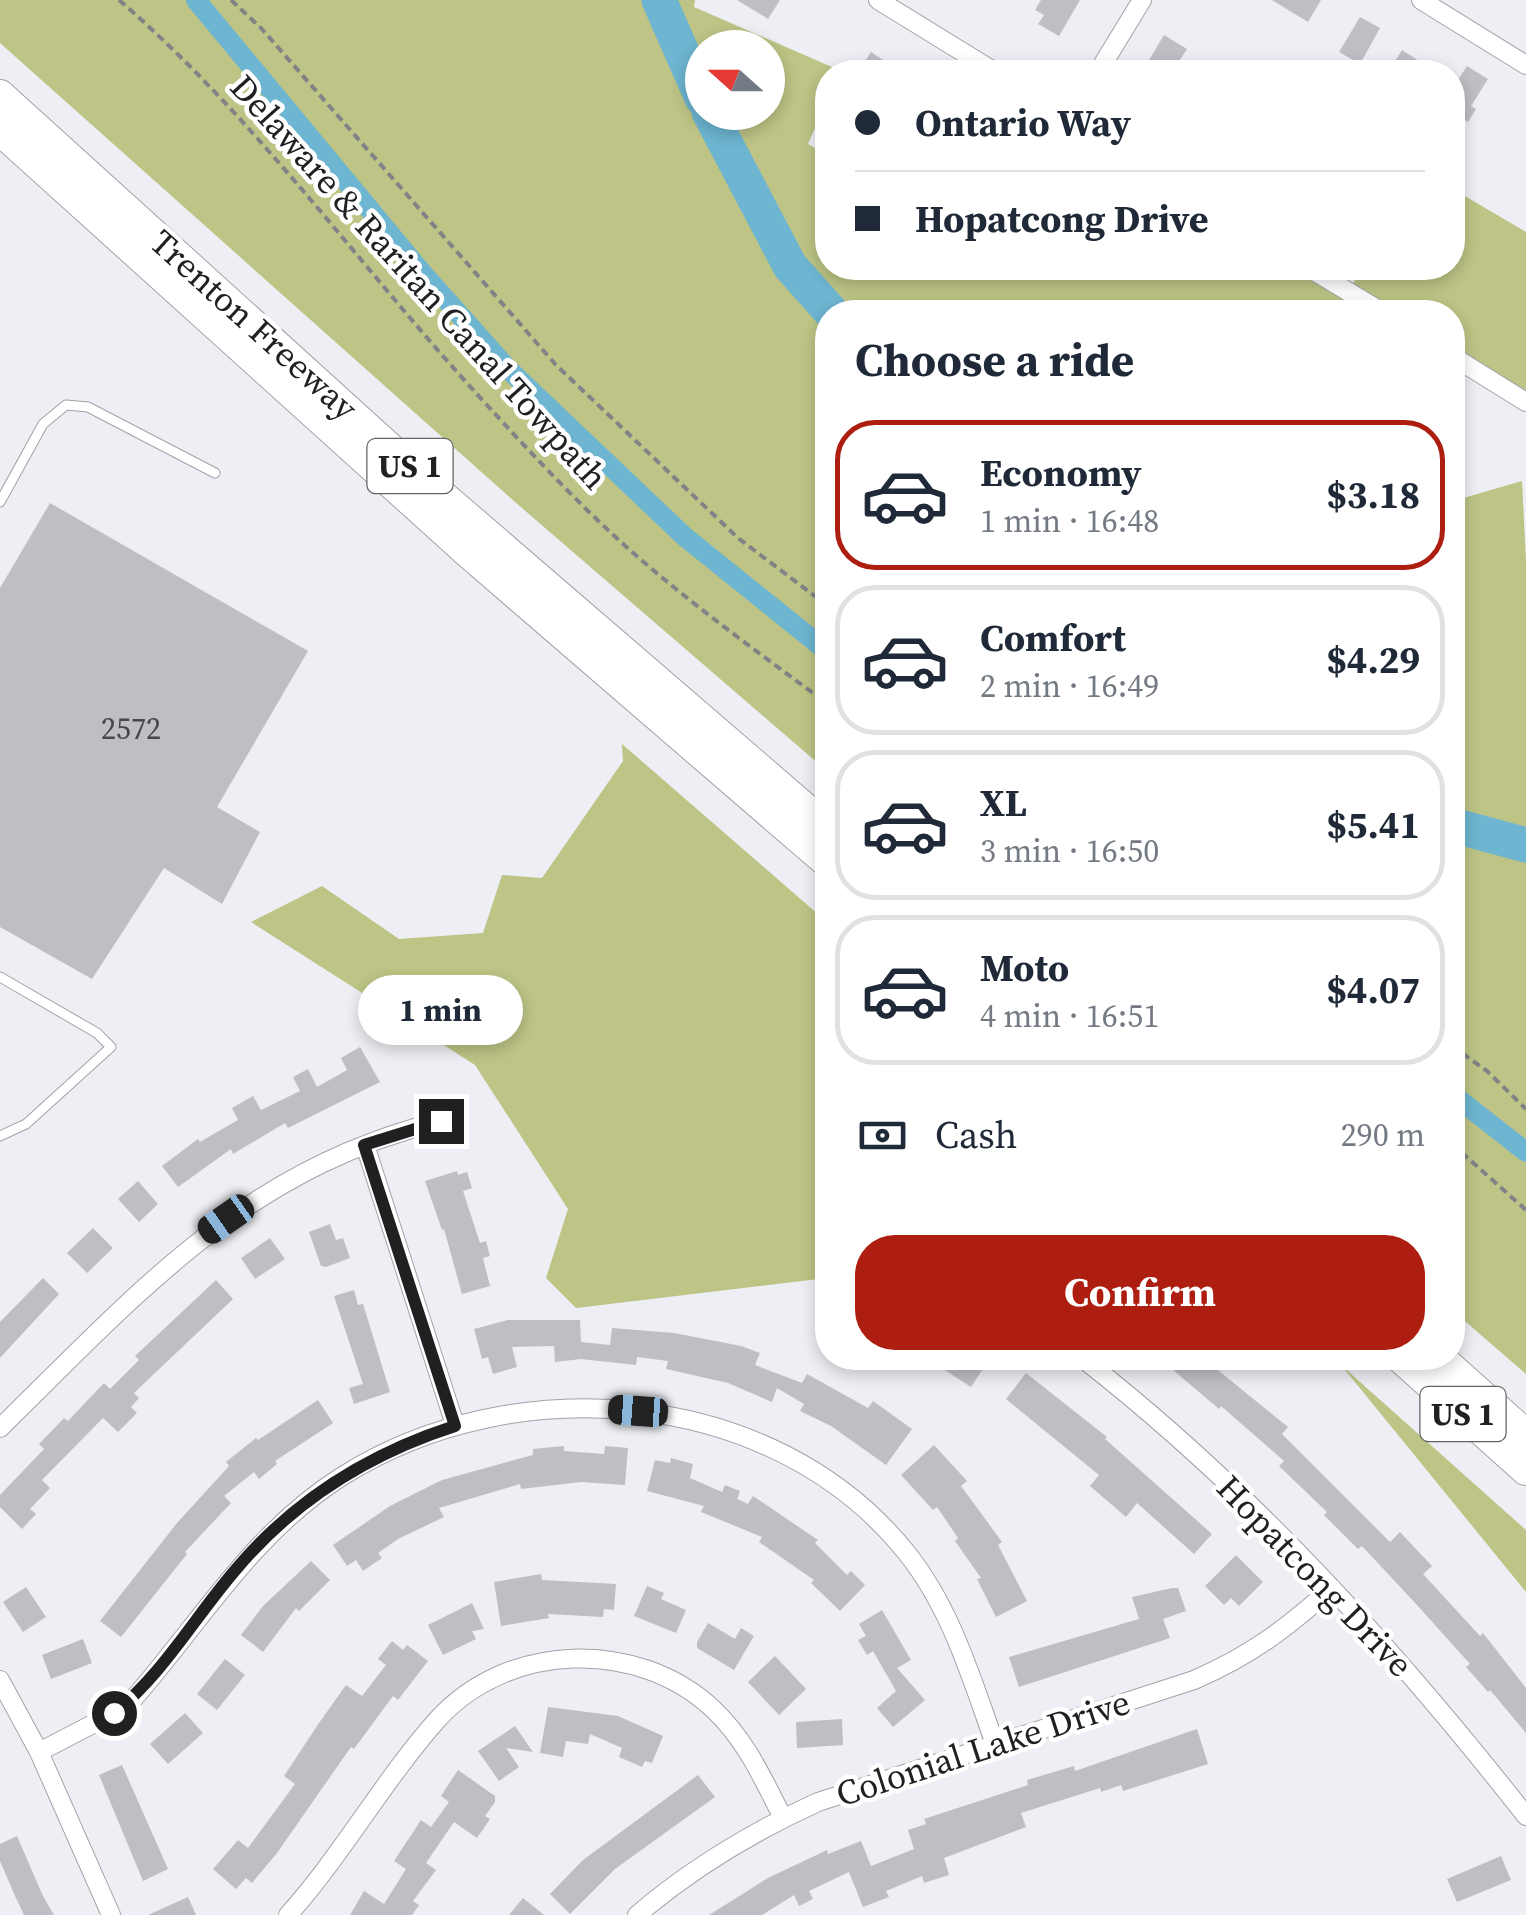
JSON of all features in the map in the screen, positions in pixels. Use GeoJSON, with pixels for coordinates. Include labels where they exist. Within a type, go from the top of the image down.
{"type":"FeatureCollection","features":[{"type":"Feature","properties":{"kind":"highway","name":"Trenton Freeway"},"geometry":{"type":"LineString","coordinates":[[0,95],[437,490],[815,817]]}},
{"type":"Feature","properties":{"kind":"highway","name":"Trenton Freeway"},"geometry":{"type":"LineString","coordinates":[[0,130],[472,556],[815,852]]}},
{"type":"Feature","properties":{"kind":"highway","name":"US 1"},"geometry":{"type":"LineString","coordinates":[[1414,1370],[1526,1470]]}},
{"type":"Feature","properties":{"kind":"highway","name":"US 1"},"geometry":{"type":"LineString","coordinates":[[1453,1370],[1526,1435]]}},
{"type":"Feature","properties":{"kind":"street"},"geometry":{"type":"LineString","coordinates":[[878,0],[976,60]]}},
{"type":"Feature","properties":{"kind":"street"},"geometry":{"type":"LineString","coordinates":[[1105,60],[1142,0]]}},
{"type":"Feature","properties":{"kind":"street"},"geometry":{"type":"LineString","coordinates":[[1421,0],[1526,65]]}},
{"type":"Feature","properties":{"kind":"street"},"geometry":{"type":"LineString","coordinates":[[1330,280],[1362,300]]}},
{"type":"Feature","properties":{"kind":"street"},"geometry":{"type":"LineString","coordinates":[[1465,364],[1526,402]]}},
{"type":"Feature","properties":{"kind":"street"},"geometry":{"type":"LineString","coordinates":[[0,1428],[164,1268],[208,1232],[294,1177],[364,1145],[441,1121]]}},
{"type":"Feature","properties":{"kind":"street"},"geometry":{"type":"LineString","coordinates":[[364,1145],[455,1426]]}},
{"type":"Feature","properties":{"kind":"street","name":"Hopatcong Drive"},"geometry":{"type":"LineString","coordinates":[[1096,1370],[1224,1480],[1332,1588],[1428,1693],[1526,1816]]}},
{"type":"Feature","properties":{"kind":"street"},"geometry":{"type":"LineString","coordinates":[[39,1752],[114,1713],[134,1696],[238,1567],[302,1505],[383,1453],[455,1426],[544,1409],[591,1407],[638,1411],[730,1432],[814,1472],[878,1521],[931,1586],[951,1623],[995,1744]]}},
{"type":"Feature","properties":{"kind":"street","name":"Colonial Lake Drive"},"geometry":{"type":"LineString","coordinates":[[637,1915],[713,1857],[818,1802],[1194,1680],[1228,1665],[1261,1647],[1332,1588]]}},
{"type":"Feature","properties":{"kind":"street"},"geometry":{"type":"LineString","coordinates":[[288,1915],[438,1720],[486,1682],[542,1662],[572,1658],[630,1664],[686,1688],[733,1729],[784,1818]]}},
{"type":"Feature","properties":{"kind":"street"},"geometry":{"type":"LineString","coordinates":[[0,1680],[39,1752],[110,1915]]}},
{"type":"Feature","properties":{"kind":"lane"},"geometry":{"type":"LineString","coordinates":[[0,502],[43,424],[66,405],[88,407],[215,473]]}},
{"type":"Feature","properties":{"kind":"lane"},"geometry":{"type":"LineString","coordinates":[[0,977],[97,1033],[110,1046],[26,1124],[0,1136]]}},
{"type":"Feature","properties":{"kind":"path","name":"Delaware & Raritan Canal Towpath"},"geometry":{"type":"LineString","coordinates":[[119,0],[161,36],[278,162],[419,328],[545,467],[657,573],[815,694]]}},
{"type":"Feature","properties":{"kind":"path"},"geometry":{"type":"LineString","coordinates":[[230,0],[274,43],[556,365],[738,538],[815,596]]}},
{"type":"Feature","properties":{"kind":"path"},"geometry":{"type":"LineString","coordinates":[[1465,1055],[1526,1108]]}},
{"type":"Feature","properties":{"kind":"path"},"geometry":{"type":"LineString","coordinates":[[1465,1156],[1526,1210]]}},
{"type":"Feature","properties":{"kind":"green space"},"geometry":{"type":"Polygon","coordinates":[[[0,0],[695,0],[694,7],[747,30],[685,30],[685,130],[785,130],[785,47],[816,60],[815,128],[808,144],[815,148],[815,280],[1325,280],[1347,293],[1355,280],[1465,280],[1465,196],[1526,232],[1526,405],[1465,368],[1465,300],[815,300],[815,761],[515,502],[0,43],[0,0]]]}},
{"type":"Feature","properties":{"kind":"green space"},"geometry":{"type":"Polygon","coordinates":[[[1522,481],[1526,560],[1526,1374],[1465,1321],[1465,498],[1522,481]]]}},
{"type":"Feature","properties":{"kind":"green space"},"geometry":{"type":"Polygon","coordinates":[[[622,744],[815,912],[815,1279],[576,1308],[546,1278],[568,1209],[475,1065],[251,922],[322,886],[399,939],[483,933],[502,875],[542,878],[623,761],[622,744]]]}},
{"type":"Feature","properties":{"kind":"green space"},"geometry":{"type":"Polygon","coordinates":[[[1345,1370],[1526,1530],[1526,1592],[1345,1370]]]}},
{"type":"Feature","properties":{"kind":"building"},"geometry":{"type":"Polygon","coordinates":[[[737,0],[780,0],[768,19],[737,0]]]}},
{"type":"Feature","properties":{"kind":"building"},"geometry":{"type":"Polygon","coordinates":[[[1041,0],[1080,0],[1059,36],[1038,24],[1044,15],[1035,10],[1041,0]]]}},
{"type":"Feature","properties":{"kind":"building"},"geometry":{"type":"Polygon","coordinates":[[[1272,0],[1321,0],[1308,22],[1272,0]]]}},
{"type":"Feature","properties":{"kind":"building"},"geometry":{"type":"Polygon","coordinates":[[[1360,17],[1380,28],[1362,60],[1353,60],[1339,52],[1360,17]]]}},
{"type":"Feature","properties":{"kind":"building"},"geometry":{"type":"Polygon","coordinates":[[[1164,35],[1187,49],[1180,60],[1149,60],[1164,35]]]}},
{"type":"Feature","properties":{"kind":"building"},"geometry":{"type":"Polygon","coordinates":[[[1402,50],[1417,60],[1396,60],[1402,50]]]}},
{"type":"Feature","properties":{"kind":"building"},"geometry":{"type":"Polygon","coordinates":[[[871,52],[883,60],[866,60],[871,52]]]}},
{"type":"Feature","properties":{"kind":"building"},"geometry":{"type":"Polygon","coordinates":[[[1467,66],[1488,79],[1471,106],[1476,109],[1468,122],[1465,120],[1467,66]]]}},
{"type":"Feature","properties":{"kind":"building"},"geometry":{"type":"Polygon","coordinates":[[[50,503],[308,651],[217,807],[260,832],[222,904],[164,868],[92,979],[0,927],[0,588],[50,503]]]}},
{"type":"Feature","properties":{"kind":"building"},"geometry":{"type":"Polygon","coordinates":[[[360,1047],[380,1082],[288,1128],[285,1123],[233,1154],[231,1149],[178,1187],[162,1166],[198,1139],[200,1142],[238,1120],[232,1108],[253,1096],[261,1110],[300,1091],[293,1077],[308,1069],[317,1087],[347,1070],[341,1058],[360,1047]]]}},
{"type":"Feature","properties":{"kind":"building"},"geometry":{"type":"Polygon","coordinates":[[[457,1171],[458,1175],[467,1172],[472,1188],[463,1191],[480,1243],[486,1241],[490,1256],[483,1258],[490,1286],[462,1294],[444,1229],[425,1181],[457,1171]]]}},
{"type":"Feature","properties":{"kind":"building"},"geometry":{"type":"Polygon","coordinates":[[[138,1181],[158,1204],[139,1222],[118,1199],[138,1181]]]}},
{"type":"Feature","properties":{"kind":"building"},"geometry":{"type":"Polygon","coordinates":[[[330,1224],[336,1240],[343,1238],[350,1258],[326,1267],[321,1266],[309,1232],[330,1224]]]}},
{"type":"Feature","properties":{"kind":"building"},"geometry":{"type":"Polygon","coordinates":[[[93,1228],[113,1248],[87,1273],[67,1253],[93,1228]]]}},
{"type":"Feature","properties":{"kind":"building"},"geometry":{"type":"Polygon","coordinates":[[[270,1238],[285,1259],[255,1279],[241,1258],[270,1238]]]}},
{"type":"Feature","properties":{"kind":"building"},"geometry":{"type":"Polygon","coordinates":[[[43,1278],[59,1294],[0,1358],[0,1322],[43,1278]]]}},
{"type":"Feature","properties":{"kind":"building"},"geometry":{"type":"Polygon","coordinates":[[[216,1280],[233,1299],[134,1393],[139,1398],[131,1407],[137,1413],[118,1432],[103,1418],[42,1480],[50,1488],[30,1509],[36,1514],[22,1529],[0,1507],[0,1495],[44,1449],[39,1444],[64,1418],[68,1421],[104,1383],[110,1389],[139,1360],[135,1356],[216,1280]]]}},
{"type":"Feature","properties":{"kind":"building"},"geometry":{"type":"Polygon","coordinates":[[[354,1290],[358,1305],[363,1304],[390,1392],[354,1404],[349,1388],[363,1384],[334,1296],[354,1290]]]}},
{"type":"Feature","properties":{"kind":"building"},"geometry":{"type":"Polygon","coordinates":[[[508,1320],[580,1320],[581,1342],[610,1345],[612,1328],[674,1333],[741,1346],[760,1353],[755,1365],[802,1383],[807,1374],[868,1408],[873,1401],[912,1429],[886,1465],[831,1426],[800,1411],[804,1404],[777,1388],[772,1402],[728,1383],[666,1369],[668,1361],[637,1357],[636,1365],[581,1359],[555,1362],[554,1346],[512,1347],[517,1367],[493,1374],[488,1357],[482,1359],[474,1329],[508,1320]]]}},
{"type":"Feature","properties":{"kind":"building"},"geometry":{"type":"Polygon","coordinates":[[[945,1370],[982,1370],[971,1387],[945,1370]]]}},
{"type":"Feature","properties":{"kind":"building"},"geometry":{"type":"Polygon","coordinates":[[[1173,1370],[1218,1370],[1288,1427],[1282,1434],[1390,1542],[1400,1532],[1432,1566],[1423,1574],[1480,1636],[1483,1633],[1526,1688],[1526,1733],[1417,1605],[1279,1466],[1284,1461],[1221,1406],[1219,1409],[1173,1370]]]}},
{"type":"Feature","properties":{"kind":"building"},"geometry":{"type":"Polygon","coordinates":[[[1026,1373],[1107,1437],[1212,1534],[1194,1554],[1137,1503],[1126,1517],[1090,1486],[1099,1475],[1006,1399],[1026,1373]]]}},
{"type":"Feature","properties":{"kind":"building"},"geometry":{"type":"Polygon","coordinates":[[[318,1400],[333,1423],[275,1461],[277,1464],[259,1479],[254,1472],[224,1496],[231,1503],[185,1552],[121,1637],[100,1621],[177,1523],[229,1466],[226,1462],[256,1438],[318,1400]]]}},
{"type":"Feature","properties":{"kind":"building"},"geometry":{"type":"Polygon","coordinates":[[[934,1445],[967,1481],[961,1486],[1002,1542],[998,1545],[1027,1601],[996,1617],[977,1579],[981,1578],[955,1541],[958,1538],[937,1507],[933,1510],[901,1475],[934,1445]]]}},
{"type":"Feature","properties":{"kind":"building"},"geometry":{"type":"Polygon","coordinates":[[[564,1446],[564,1451],[604,1454],[605,1446],[628,1448],[625,1485],[581,1482],[521,1489],[520,1484],[439,1508],[444,1517],[398,1539],[378,1553],[382,1558],[363,1571],[356,1560],[347,1566],[333,1545],[390,1506],[442,1480],[533,1455],[533,1449],[564,1446]]]}},
{"type":"Feature","properties":{"kind":"building"},"geometry":{"type":"Polygon","coordinates":[[[671,1458],[693,1464],[690,1478],[722,1492],[725,1485],[740,1491],[737,1499],[748,1504],[753,1496],[818,1540],[815,1543],[847,1575],[851,1571],[865,1585],[840,1611],[811,1583],[814,1580],[759,1542],[762,1537],[701,1512],[704,1506],[647,1491],[655,1460],[670,1463],[671,1458]]]}},
{"type":"Feature","properties":{"kind":"building"},"geometry":{"type":"Polygon","coordinates":[[[1236,1555],[1263,1582],[1239,1606],[1231,1598],[1224,1605],[1205,1586],[1236,1555]]]}},
{"type":"Feature","properties":{"kind":"building"},"geometry":{"type":"Polygon","coordinates":[[[311,1561],[330,1580],[299,1611],[296,1608],[263,1652],[241,1635],[263,1606],[311,1561]]]}},
{"type":"Feature","properties":{"kind":"building"},"geometry":{"type":"Polygon","coordinates":[[[541,1574],[542,1580],[616,1584],[614,1610],[604,1609],[603,1617],[548,1614],[549,1618],[501,1626],[494,1582],[541,1574]]]}},
{"type":"Feature","properties":{"kind":"building"},"geometry":{"type":"Polygon","coordinates":[[[647,1586],[664,1593],[661,1599],[686,1610],[676,1633],[634,1616],[647,1586]]]}},
{"type":"Feature","properties":{"kind":"building"},"geometry":{"type":"Polygon","coordinates":[[[26,1587],[46,1617],[23,1632],[3,1602],[26,1587]]]}},
{"type":"Feature","properties":{"kind":"building"},"geometry":{"type":"Polygon","coordinates":[[[1178,1588],[1186,1611],[1163,1619],[1170,1638],[1019,1687],[1009,1657],[1139,1619],[1132,1597],[1178,1588]]]}},
{"type":"Feature","properties":{"kind":"building"},"geometry":{"type":"Polygon","coordinates":[[[472,1603],[484,1629],[472,1631],[476,1639],[443,1655],[428,1625],[472,1603]]]}},
{"type":"Feature","properties":{"kind":"building"},"geometry":{"type":"Polygon","coordinates":[[[882,1610],[911,1660],[897,1668],[925,1700],[893,1727],[877,1708],[896,1691],[873,1651],[867,1655],[858,1640],[866,1636],[859,1624],[882,1610]]]}},
{"type":"Feature","properties":{"kind":"building"},"geometry":{"type":"Polygon","coordinates":[[[708,1623],[735,1639],[741,1628],[754,1636],[734,1670],[697,1648],[708,1623]]]}},
{"type":"Feature","properties":{"kind":"building"},"geometry":{"type":"Polygon","coordinates":[[[83,1639],[92,1663],[51,1679],[42,1655],[83,1639]]]}},
{"type":"Feature","properties":{"kind":"building"},"geometry":{"type":"Polygon","coordinates":[[[392,1641],[403,1650],[407,1645],[428,1661],[398,1700],[393,1696],[354,1749],[351,1747],[252,1883],[246,1878],[236,1889],[213,1869],[238,1840],[248,1848],[295,1784],[284,1776],[319,1723],[346,1685],[362,1696],[386,1665],[378,1659],[392,1641]]]}},
{"type":"Feature","properties":{"kind":"building"},"geometry":{"type":"Polygon","coordinates":[[[775,1656],[806,1689],[779,1715],[748,1682],[775,1656]]]}},
{"type":"Feature","properties":{"kind":"building"},"geometry":{"type":"Polygon","coordinates":[[[225,1659],[245,1675],[217,1710],[197,1694],[225,1659]]]}},
{"type":"Feature","properties":{"kind":"building"},"geometry":{"type":"Polygon","coordinates":[[[548,1707],[618,1716],[663,1736],[652,1763],[645,1761],[642,1767],[619,1757],[622,1748],[590,1734],[588,1744],[566,1741],[563,1757],[540,1753],[548,1707]]]}},
{"type":"Feature","properties":{"kind":"building"},"geometry":{"type":"Polygon","coordinates":[[[185,1713],[203,1733],[168,1764],[150,1744],[185,1713]]]}},
{"type":"Feature","properties":{"kind":"building"},"geometry":{"type":"Polygon","coordinates":[[[842,1719],[843,1745],[797,1748],[796,1722],[842,1719]]]}},
{"type":"Feature","properties":{"kind":"building"},"geometry":{"type":"Polygon","coordinates":[[[515,1726],[533,1752],[506,1748],[519,1767],[499,1781],[478,1751],[515,1726]]]}},
{"type":"Feature","properties":{"kind":"building"},"geometry":{"type":"Polygon","coordinates":[[[1197,1729],[1208,1764],[1123,1791],[1121,1785],[1101,1792],[1100,1788],[1021,1813],[1026,1827],[944,1858],[949,1875],[924,1883],[922,1876],[886,1891],[889,1897],[863,1907],[849,1872],[809,1891],[813,1899],[799,1906],[794,1895],[762,1915],[709,1915],[768,1878],[827,1850],[828,1854],[861,1841],[871,1866],[914,1849],[908,1830],[926,1824],[924,1819],[1028,1785],[1027,1780],[1074,1766],[1075,1771],[1197,1729]]]}},
{"type":"Feature","properties":{"kind":"building"},"geometry":{"type":"Polygon","coordinates":[[[122,1765],[168,1869],[143,1881],[99,1775],[122,1765]]]}},
{"type":"Feature","properties":{"kind":"building"},"geometry":{"type":"Polygon","coordinates":[[[458,1770],[495,1796],[485,1816],[490,1819],[477,1838],[454,1822],[426,1863],[436,1870],[413,1901],[419,1905],[412,1915],[350,1915],[364,1891],[384,1904],[406,1869],[394,1861],[421,1820],[431,1827],[449,1802],[441,1796],[458,1770]]]}},
{"type":"Feature","properties":{"kind":"building"},"geometry":{"type":"Polygon","coordinates":[[[698,1775],[715,1797],[615,1869],[570,1914],[550,1894],[583,1860],[698,1775]]]}},
{"type":"Feature","properties":{"kind":"building"},"geometry":{"type":"Polygon","coordinates":[[[17,1836],[54,1915],[24,1915],[15,1896],[0,1861],[0,1844],[17,1836]]]}},
{"type":"Feature","properties":{"kind":"building"},"geometry":{"type":"Polygon","coordinates":[[[1501,1856],[1511,1880],[1457,1902],[1447,1879],[1501,1856]]]}},
{"type":"Feature","properties":{"kind":"building"},"geometry":{"type":"Polygon","coordinates":[[[188,1897],[196,1915],[148,1915],[188,1897]]]}},
{"type":"Feature","properties":{"kind":"building"},"geometry":{"type":"Polygon","coordinates":[[[523,1898],[544,1915],[509,1915],[523,1898]]]}},
{"type":"Feature","properties":{"kind":"waterway"},"geometry":{"type":"LineString","coordinates":[[196,0],[424,275],[507,368],[685,537],[815,642]]}},
{"type":"Feature","properties":{"kind":"waterway"},"geometry":{"type":"LineString","coordinates":[[659,0],[685,59]]}},
{"type":"Feature","properties":{"kind":"waterway"},"geometry":{"type":"LineString","coordinates":[[718,130],[790,266],[820,300]]}},
{"type":"Feature","properties":{"kind":"waterway"},"geometry":{"type":"LineString","coordinates":[[1465,829],[1526,845]]}},
{"type":"Feature","properties":{"kind":"waterway"},"geometry":{"type":"LineString","coordinates":[[1465,1104],[1526,1152]]}},
{"type":"Feature","properties":{"kind":"route"},"geometry":{"type":"LineString","coordinates":[[114,1713],[152,1677],[238,1567],[302,1505],[383,1453],[455,1426],[364,1145],[441,1121]]}}]}
